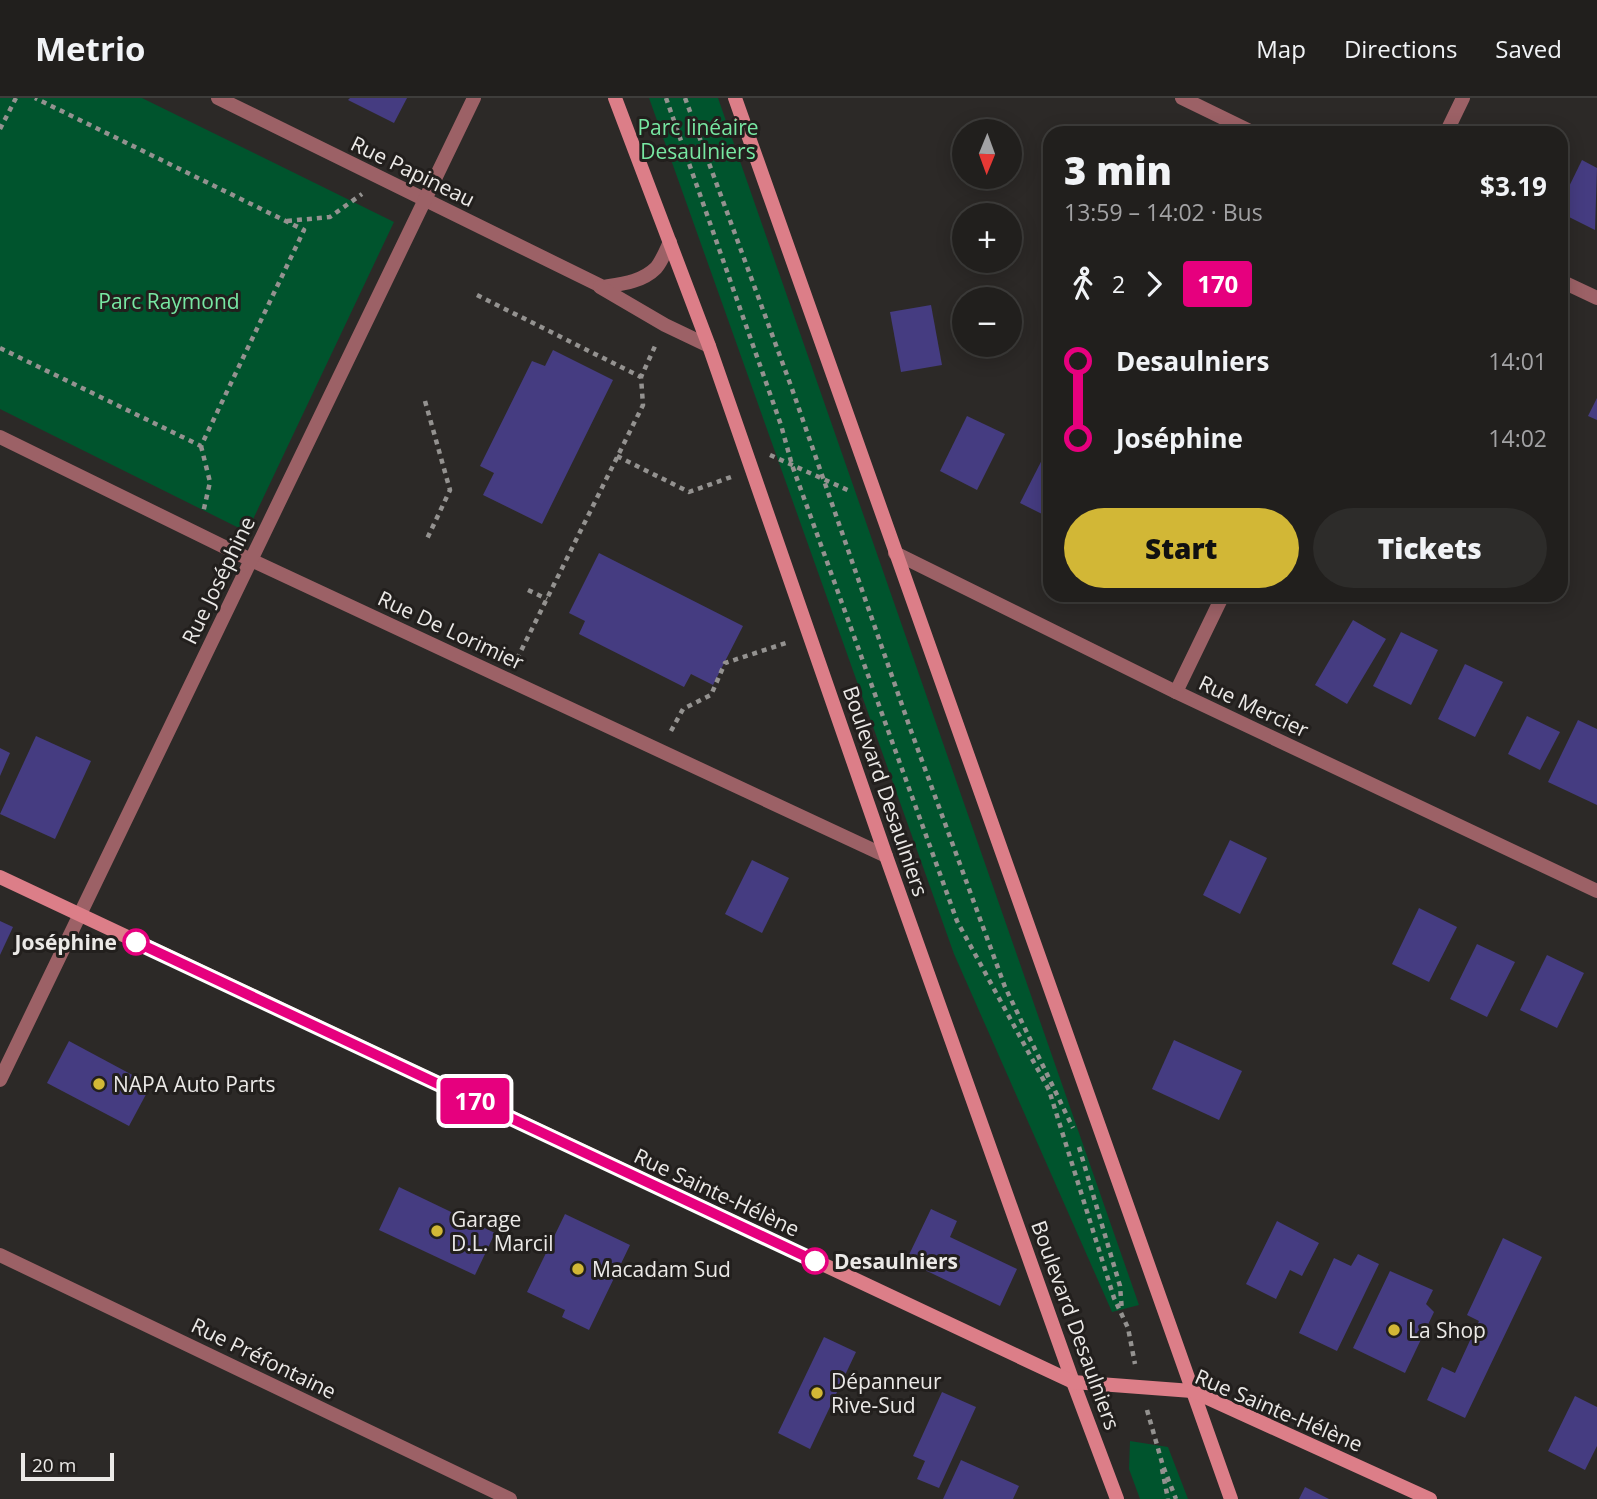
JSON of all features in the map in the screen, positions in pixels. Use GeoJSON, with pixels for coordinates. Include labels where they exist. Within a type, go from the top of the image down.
{"type":"FeatureCollection","features":[{"type":"Feature","properties":{"kind":"street","name":"Rue Papineau"},"geometry":{"type":"LineString","coordinates":[[218,98],[603,287],[632,283],[657,267],[670,242]]}},
{"type":"Feature","properties":{"kind":"street","name":"Rue Joséphine"},"geometry":{"type":"LineString","coordinates":[[0,1080],[474,98]]}},
{"type":"Feature","properties":{"kind":"street","name":"Boulevard Desaulniers"},"geometry":{"type":"LineString","coordinates":[[615,98],[709,346],[886,856],[1117,1499]]}},
{"type":"Feature","properties":{"kind":"street"},"geometry":{"type":"LineString","coordinates":[[735,98],[1231,1499]]}},
{"type":"Feature","properties":{"kind":"street"},"geometry":{"type":"LineString","coordinates":[[1182,98],[1240,126]]}},
{"type":"Feature","properties":{"kind":"street"},"geometry":{"type":"LineString","coordinates":[[1449,126],[1463,98]]}},
{"type":"Feature","properties":{"kind":"street","name":"Rue Papineau"},"geometry":{"type":"LineString","coordinates":[[590,281],[665,325],[709,346]]}},
{"type":"Feature","properties":{"kind":"street"},"geometry":{"type":"LineString","coordinates":[[1568,284],[1597,298]]}},
{"type":"Feature","properties":{"kind":"street","name":"Rue De Lorimier"},"geometry":{"type":"LineString","coordinates":[[0,437],[251,560],[886,856]]}},
{"type":"Feature","properties":{"kind":"street","name":"Rue Mercier"},"geometry":{"type":"LineString","coordinates":[[895,553],[1176,692],[1597,891]]}},
{"type":"Feature","properties":{"kind":"street"},"geometry":{"type":"LineString","coordinates":[[1176,692],[1220,602]]}},
{"type":"Feature","properties":{"kind":"street","name":"Rue Sainte-Hélène"},"geometry":{"type":"LineString","coordinates":[[0,877],[1073,1382],[1192,1391],[1430,1499]]}},
{"type":"Feature","properties":{"kind":"street","name":"Rue Préfontaine"},"geometry":{"type":"LineString","coordinates":[[0,1255],[510,1499]]}},
{"type":"Feature","properties":{"kind":"path"},"geometry":{"type":"LineString","coordinates":[[0,129],[16,98]]}},
{"type":"Feature","properties":{"kind":"path"},"geometry":{"type":"LineString","coordinates":[[35,98],[304,230],[201,446],[210,482],[199,534]]}},
{"type":"Feature","properties":{"kind":"path"},"geometry":{"type":"LineString","coordinates":[[666,98],[781,425],[792,465],[957,921],[1049,1090],[1110,1286],[1128,1328]]}},
{"type":"Feature","properties":{"kind":"path"},"geometry":{"type":"LineString","coordinates":[[685,98],[1005,987],[1077,1137],[1120,1286],[1122,1315]]}},
{"type":"Feature","properties":{"kind":"path"},"geometry":{"type":"LineString","coordinates":[[286,221],[330,217],[382,179]]}},
{"type":"Feature","properties":{"kind":"path"},"geometry":{"type":"LineString","coordinates":[[477,295],[641,377]]}},
{"type":"Feature","properties":{"kind":"path"},"geometry":{"type":"LineString","coordinates":[[507,679],[642,405],[641,377],[665,325]]}},
{"type":"Feature","properties":{"kind":"path"},"geometry":{"type":"LineString","coordinates":[[0,348],[201,446]]}},
{"type":"Feature","properties":{"kind":"path"},"geometry":{"type":"LineString","coordinates":[[425,401],[450,490],[426,541]]}},
{"type":"Feature","properties":{"kind":"path"},"geometry":{"type":"LineString","coordinates":[[743,443],[878,504]]}},
{"type":"Feature","properties":{"kind":"path"},"geometry":{"type":"LineString","coordinates":[[617,456],[688,492],[752,470]]}},
{"type":"Feature","properties":{"kind":"path"},"geometry":{"type":"LineString","coordinates":[[528,590],[547,599]]}},
{"type":"Feature","properties":{"kind":"path"},"geometry":{"type":"LineString","coordinates":[[660,751],[683,709],[711,695],[725,663],[810,635]]}},
{"type":"Feature","properties":{"kind":"path"},"geometry":{"type":"LineString","coordinates":[[1168,1499],[1156,1441],[1176,1499]]}},
{"type":"Feature","properties":{"kind":"green space","name":"Parc Raymond"},"geometry":{"type":"Polygon","coordinates":[[[0,98],[142,98],[394,222],[247,532],[0,409],[0,98]]]}},
{"type":"Feature","properties":{"kind":"green space","name":"Parc linéaire Desaulniers"},"geometry":{"type":"Polygon","coordinates":[[[649,98],[718,98],[1139,1305],[1112,1312],[954,954],[649,98]]]}},
{"type":"Feature","properties":{"kind":"green space"},"geometry":{"type":"Polygon","coordinates":[[[1130,1441],[1168,1447],[1188,1499],[1140,1499],[1129,1469],[1130,1441]]]}},
{"type":"Feature","properties":{"kind":"building"},"geometry":{"type":"Polygon","coordinates":[[[407,98],[394,123],[348,100],[407,98]]]}},
{"type":"Feature","properties":{"kind":"building"},"geometry":{"type":"Polygon","coordinates":[[[1582,160],[1597,168],[1595,230],[1568,216],[1568,189],[1582,160]]]}},
{"type":"Feature","properties":{"kind":"building"},"geometry":{"type":"Polygon","coordinates":[[[931,305],[942,365],[901,372],[890,312],[931,305]]]}},
{"type":"Feature","properties":{"kind":"building"},"geometry":{"type":"Polygon","coordinates":[[[553,350],[613,380],[542,524],[483,495],[494,473],[480,466],[532,361],[545,366],[553,350]]]}},
{"type":"Feature","properties":{"kind":"building"},"geometry":{"type":"Polygon","coordinates":[[[1597,398],[1597,420],[1588,416],[1597,398]]]}},
{"type":"Feature","properties":{"kind":"building"},"geometry":{"type":"Polygon","coordinates":[[[967,416],[1005,434],[977,490],[940,471],[967,416]]]}},
{"type":"Feature","properties":{"kind":"building"},"geometry":{"type":"Polygon","coordinates":[[[1043,458],[1043,514],[1020,503],[1043,458]]]}},
{"type":"Feature","properties":{"kind":"building"},"geometry":{"type":"Polygon","coordinates":[[[599,553],[743,626],[713,685],[691,674],[684,687],[579,634],[585,621],[569,613],[599,553]]]}},
{"type":"Feature","properties":{"kind":"building"},"geometry":{"type":"Polygon","coordinates":[[[1353,620],[1386,639],[1347,704],[1315,685],[1353,620]]]}},
{"type":"Feature","properties":{"kind":"building"},"geometry":{"type":"Polygon","coordinates":[[[1401,632],[1438,650],[1411,705],[1373,686],[1401,632]]]}},
{"type":"Feature","properties":{"kind":"building"},"geometry":{"type":"Polygon","coordinates":[[[1465,664],[1503,682],[1475,737],[1438,719],[1465,664]]]}},
{"type":"Feature","properties":{"kind":"building"},"geometry":{"type":"Polygon","coordinates":[[[1527,716],[1560,732],[1540,770],[1508,754],[1527,716]]]}},
{"type":"Feature","properties":{"kind":"building"},"geometry":{"type":"Polygon","coordinates":[[[1578,720],[1597,729],[1597,805],[1548,782],[1578,720]]]}},
{"type":"Feature","properties":{"kind":"building"},"geometry":{"type":"Polygon","coordinates":[[[36,736],[91,761],[55,839],[0,814],[36,736]]]}},
{"type":"Feature","properties":{"kind":"building"},"geometry":{"type":"Polygon","coordinates":[[[0,748],[10,753],[0,776],[0,748]]]}},
{"type":"Feature","properties":{"kind":"building"},"geometry":{"type":"Polygon","coordinates":[[[1230,840],[1267,858],[1240,914],[1203,895],[1230,840]]]}},
{"type":"Feature","properties":{"kind":"building"},"geometry":{"type":"Polygon","coordinates":[[[752,860],[789,878],[762,933],[725,914],[752,860]]]}},
{"type":"Feature","properties":{"kind":"building"},"geometry":{"type":"Polygon","coordinates":[[[1419,908],[1457,927],[1429,982],[1392,964],[1419,908]]]}},
{"type":"Feature","properties":{"kind":"building"},"geometry":{"type":"Polygon","coordinates":[[[0,921],[13,927],[0,955],[0,921]]]}},
{"type":"Feature","properties":{"kind":"building"},"geometry":{"type":"Polygon","coordinates":[[[1477,944],[1515,962],[1487,1017],[1450,999],[1477,944]]]}},
{"type":"Feature","properties":{"kind":"building"},"geometry":{"type":"Polygon","coordinates":[[[1547,955],[1584,973],[1557,1028],[1520,1010],[1547,955]]]}},
{"type":"Feature","properties":{"kind":"building"},"geometry":{"type":"Polygon","coordinates":[[[1174,1040],[1242,1071],[1219,1120],[1152,1089],[1174,1040]]]}},
{"type":"Feature","properties":{"kind":"building","name":"NAPA Auto Parts"},"geometry":{"type":"Polygon","coordinates":[[[69,1041],[151,1085],[129,1126],[47,1083],[69,1041]]]}},
{"type":"Feature","properties":{"kind":"building","name":"Garage D.L. Marcil"},"geometry":{"type":"Polygon","coordinates":[[[399,1187],[495,1233],[475,1275],[379,1230],[399,1187]]]}},
{"type":"Feature","properties":{"kind":"building"},"geometry":{"type":"Polygon","coordinates":[[[931,1209],[957,1221],[950,1237],[1017,1269],[1000,1306],[906,1261],[931,1209]]]}},
{"type":"Feature","properties":{"kind":"building","name":"Macadam Sud"},"geometry":{"type":"Polygon","coordinates":[[[565,1214],[630,1245],[589,1330],[562,1317],[565,1310],[527,1292],[565,1214]]]}},
{"type":"Feature","properties":{"kind":"building"},"geometry":{"type":"Polygon","coordinates":[[[1277,1221],[1319,1243],[1302,1276],[1290,1270],[1276,1299],[1246,1284],[1277,1221]]]}},
{"type":"Feature","properties":{"kind":"building"},"geometry":{"type":"Polygon","coordinates":[[[1503,1238],[1542,1257],[1465,1418],[1427,1400],[1442,1367],[1455,1373],[1479,1321],[1467,1315],[1503,1238]]]}},
{"type":"Feature","properties":{"kind":"building"},"geometry":{"type":"Polygon","coordinates":[[[1358,1254],[1379,1264],[1337,1351],[1299,1333],[1334,1258],[1351,1266],[1358,1254]]]}},
{"type":"Feature","properties":{"kind":"building","name":"La Shop"},"geometry":{"type":"Polygon","coordinates":[[[1390,1271],[1433,1290],[1426,1304],[1434,1312],[1405,1373],[1353,1348],[1390,1271]]]}},
{"type":"Feature","properties":{"kind":"building","name":"Dépanneur Rive-Sud"},"geometry":{"type":"Polygon","coordinates":[[[824,1337],[856,1352],[810,1449],[778,1433],[824,1337]]]}},
{"type":"Feature","properties":{"kind":"building"},"geometry":{"type":"Polygon","coordinates":[[[942,1392],[976,1407],[939,1488],[917,1479],[925,1461],[913,1456],[942,1392]]]}},
{"type":"Feature","properties":{"kind":"building"},"geometry":{"type":"Polygon","coordinates":[[[1575,1396],[1597,1407],[1597,1446],[1585,1470],[1548,1451],[1575,1396]]]}},
{"type":"Feature","properties":{"kind":"building"},"geometry":{"type":"Polygon","coordinates":[[[961,1460],[1019,1486],[1013,1499],[943,1499],[961,1460]]]}},
{"type":"Feature","properties":{"kind":"building"},"geometry":{"type":"Polygon","coordinates":[[[1305,1487],[1329,1499],[1299,1499],[1305,1487]]]}},
{"type":"Feature","properties":{"kind":"bus line","name":"170"},"geometry":{"type":"LineString","coordinates":[[136,942],[815,1261]]}},
{"type":"Feature","properties":{"kind":"place","name":"Joséphine"},"geometry":{"type":"Point","coordinates":[136,942]}},
{"type":"Feature","properties":{"kind":"place","name":"NAPA Auto Parts"},"geometry":{"type":"Point","coordinates":[99,1084]}},
{"type":"Feature","properties":{"kind":"place","name":"Garage D.L. Marcil"},"geometry":{"type":"Point","coordinates":[437,1231]}},
{"type":"Feature","properties":{"kind":"place","name":"Desaulniers"},"geometry":{"type":"Point","coordinates":[815,1261]}},
{"type":"Feature","properties":{"kind":"place","name":"Macadam Sud"},"geometry":{"type":"Point","coordinates":[578,1269]}},
{"type":"Feature","properties":{"kind":"place","name":"La Shop"},"geometry":{"type":"Point","coordinates":[1394,1330]}},
{"type":"Feature","properties":{"kind":"place","name":"Dépanneur Rive-Sud"},"geometry":{"type":"Point","coordinates":[817,1393]}}]}
